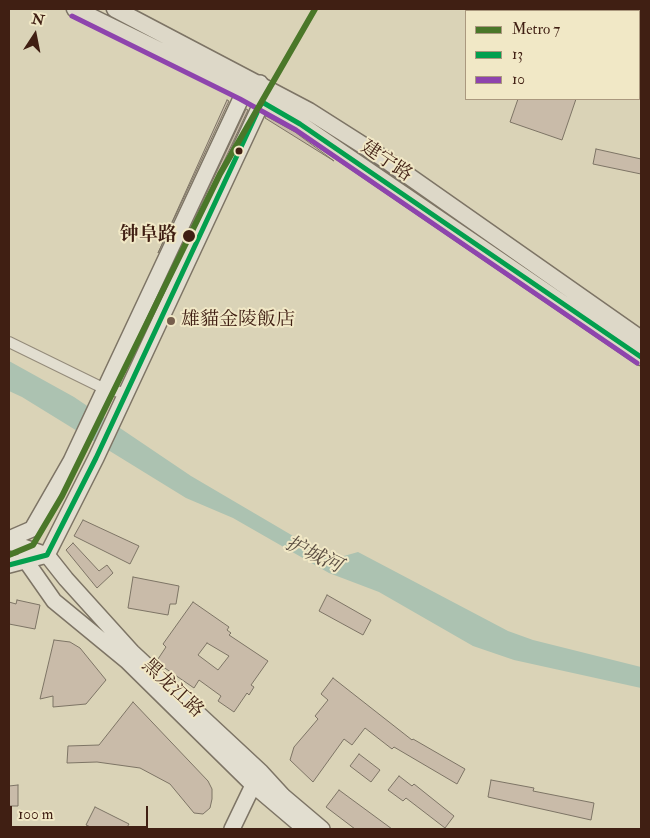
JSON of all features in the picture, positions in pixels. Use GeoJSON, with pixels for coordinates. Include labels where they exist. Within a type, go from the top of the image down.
{"type":"FeatureCollection","features":[{"type":"Feature","properties":{"kind":"main road","name":"建宁路"},"geometry":{"type":"LineString","coordinates":[[75,9],[244,92],[300,124],[641,357]]}},
{"type":"Feature","properties":{"kind":"main road","name":"建宁路"},"geometry":{"type":"LineString","coordinates":[[115,9],[260,83],[309,111],[383,158],[641,339]]}},
{"type":"Feature","properties":{"kind":"street"},"geometry":{"type":"LineString","coordinates":[[9,565],[26,555],[47,556],[96,458],[262,102],[260,83],[244,92],[71,461],[32,529],[26,555]]}},
{"type":"Feature","properties":{"kind":"street"},"geometry":{"type":"LineString","coordinates":[[9,342],[105,389],[126,393]]}},
{"type":"Feature","properties":{"kind":"street"},"geometry":{"type":"LineString","coordinates":[[26,555],[9,540],[32,529]]}},
{"type":"Feature","properties":{"kind":"street","name":"黑龙江路"},"geometry":{"type":"LineString","coordinates":[[26,555],[54,601],[127,661],[256,778],[283,796],[322,829]]}},
{"type":"Feature","properties":{"kind":"street","name":"黑龙江路"},"geometry":{"type":"LineString","coordinates":[[47,556],[132,652],[305,829]]}},
{"type":"Feature","properties":{"kind":"street"},"geometry":{"type":"LineString","coordinates":[[232,829],[256,778]]}},
{"type":"Feature","properties":{"kind":"water","name":"护城河"},"geometry":{"type":"Polygon","coordinates":[[[9,361],[74,397],[191,476],[317,550],[337,558],[358,552],[508,631],[533,640],[641,667],[641,688],[514,660],[473,646],[379,592],[329,573],[233,518],[186,498],[22,397],[9,391],[9,361]]]}},
{"type":"Feature","properties":{"kind":"building"},"geometry":{"type":"Polygon","coordinates":[[[227,100],[229,101],[158,253],[227,100]]]}},
{"type":"Feature","properties":{"kind":"building"},"geometry":{"type":"Polygon","coordinates":[[[518,100],[576,100],[562,140],[510,122],[518,100]]]}},
{"type":"Feature","properties":{"kind":"building"},"geometry":{"type":"Polygon","coordinates":[[[246,109],[248,110],[125,373],[123,372],[246,109]]]}},
{"type":"Feature","properties":{"kind":"building"},"geometry":{"type":"Polygon","coordinates":[[[266,116],[295,132],[334,161],[265,118],[266,116]]]}},
{"type":"Feature","properties":{"kind":"building"},"geometry":{"type":"Polygon","coordinates":[[[596,149],[641,159],[641,174],[593,164],[596,149]]]}},
{"type":"Feature","properties":{"kind":"building"},"geometry":{"type":"Polygon","coordinates":[[[83,520],[139,546],[130,564],[74,536],[83,520]]]}},
{"type":"Feature","properties":{"kind":"building"},"geometry":{"type":"Polygon","coordinates":[[[73,543],[99,571],[107,565],[113,573],[97,588],[66,550],[73,543]]]}},
{"type":"Feature","properties":{"kind":"building"},"geometry":{"type":"Polygon","coordinates":[[[133,577],[179,586],[176,604],[170,604],[168,615],[128,608],[133,577]]]}},
{"type":"Feature","properties":{"kind":"building"},"geometry":{"type":"Polygon","coordinates":[[[327,595],[371,620],[363,635],[319,611],[327,595]]]}},
{"type":"Feature","properties":{"kind":"building"},"geometry":{"type":"Polygon","coordinates":[[[17,600],[40,605],[35,629],[9,624],[9,602],[16,604],[17,600]]]}},
{"type":"Feature","properties":{"kind":"building"},"geometry":{"type":"Polygon","coordinates":[[[193,602],[229,627],[227,630],[231,633],[229,635],[268,661],[251,685],[254,687],[249,695],[247,693],[234,712],[218,701],[221,696],[199,680],[194,688],[156,662],[166,647],[163,644],[193,602]],[[207,643],[198,655],[218,670],[229,656],[207,643]]]}},
{"type":"Feature","properties":{"kind":"building"},"geometry":{"type":"Polygon","coordinates":[[[54,640],[70,642],[80,648],[106,680],[86,704],[53,707],[53,696],[40,699],[54,640]]]}},
{"type":"Feature","properties":{"kind":"building"},"geometry":{"type":"Polygon","coordinates":[[[333,678],[412,740],[465,769],[457,784],[394,747],[392,749],[365,728],[352,745],[344,739],[313,782],[290,760],[294,747],[318,719],[315,716],[328,700],[321,694],[333,678]]]}},
{"type":"Feature","properties":{"kind":"building"},"geometry":{"type":"Polygon","coordinates":[[[133,702],[208,781],[212,789],[212,799],[210,808],[203,814],[194,813],[170,784],[140,768],[97,762],[67,763],[68,746],[99,745],[133,702]]]}},
{"type":"Feature","properties":{"kind":"building"},"geometry":{"type":"Polygon","coordinates":[[[359,754],[380,770],[371,782],[350,766],[359,754]]]}},
{"type":"Feature","properties":{"kind":"building"},"geometry":{"type":"Polygon","coordinates":[[[399,776],[412,786],[414,784],[454,816],[445,828],[406,798],[403,801],[388,790],[399,776]]]}},
{"type":"Feature","properties":{"kind":"building"},"geometry":{"type":"Polygon","coordinates":[[[491,780],[534,788],[533,791],[594,803],[591,820],[488,797],[491,780]]]}},
{"type":"Feature","properties":{"kind":"building"},"geometry":{"type":"Polygon","coordinates":[[[18,785],[18,806],[9,806],[9,786],[18,785]]]}},
{"type":"Feature","properties":{"kind":"building"},"geometry":{"type":"Polygon","coordinates":[[[339,790],[392,829],[355,829],[326,807],[339,790]]]}},
{"type":"Feature","properties":{"kind":"building"},"geometry":{"type":"Polygon","coordinates":[[[95,807],[129,824],[126,829],[95,829],[86,825],[95,807]]]}},
{"type":"Feature","properties":{"kind":"metro line","name":"7"},"geometry":{"type":"LineString","coordinates":[[9,555],[33,545],[62,496],[220,174],[315,9]]}},
{"type":"Feature","properties":{"kind":"transit line","name":"10"},"geometry":{"type":"LineString","coordinates":[[72,16],[240,99],[296,130],[637,363]]}},
{"type":"Feature","properties":{"kind":"transit line","name":"13"},"geometry":{"type":"LineString","coordinates":[[9,565],[47,555],[96,458],[262,102],[300,124],[641,357]]}},
{"type":"Feature","properties":{"kind":"place","name":"钟阜路"},"geometry":{"type":"Point","coordinates":[189,236]}},
{"type":"Feature","properties":{"kind":"place","name":"雄貓金陵飯店"},"geometry":{"type":"Point","coordinates":[171,321]}}]}
